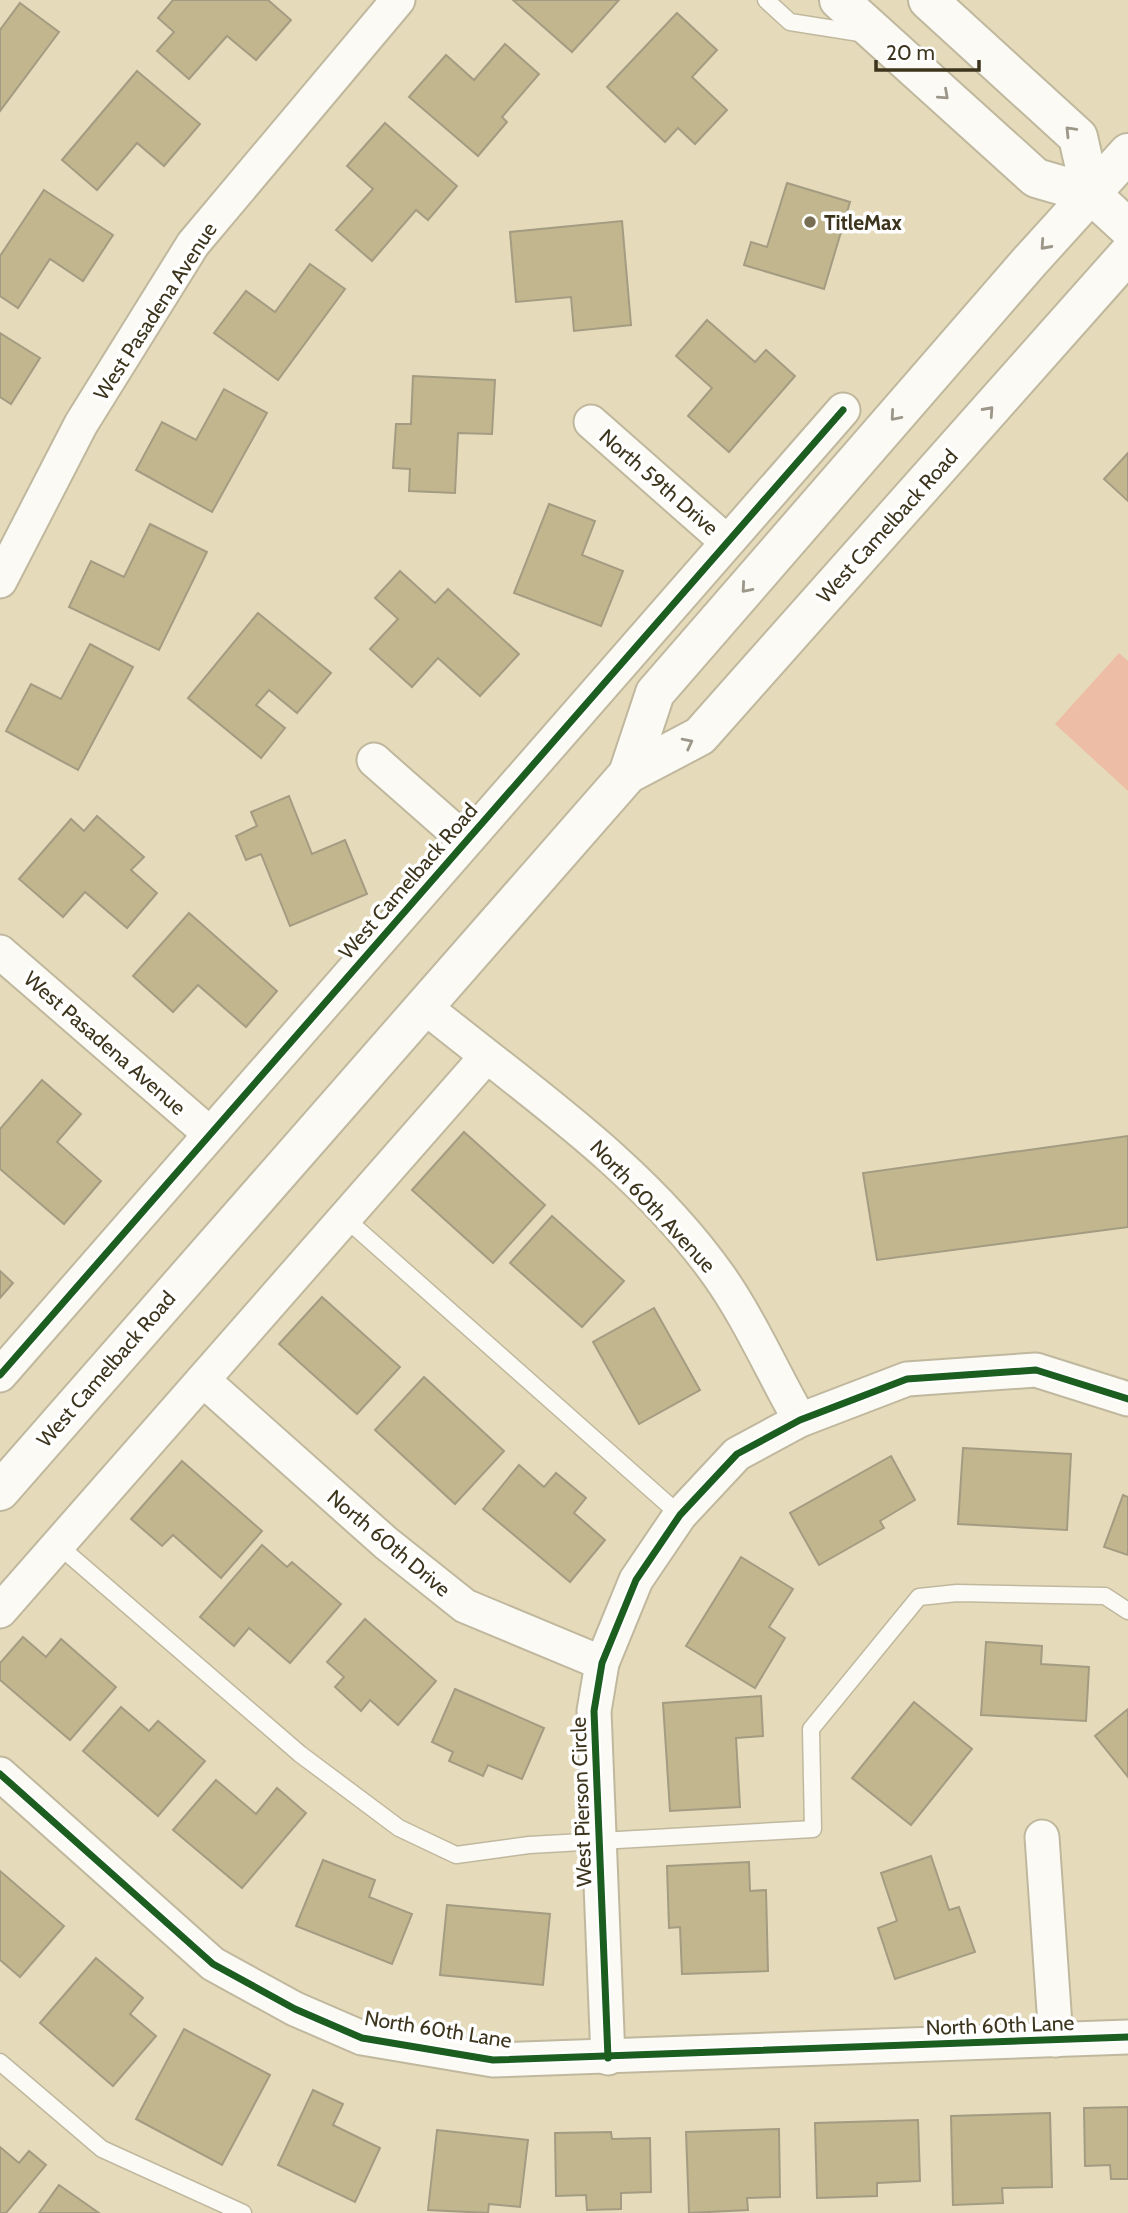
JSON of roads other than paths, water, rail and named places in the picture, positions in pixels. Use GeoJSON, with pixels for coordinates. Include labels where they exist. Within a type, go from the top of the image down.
{"type":"FeatureCollection","features":[{"type":"Feature","properties":{"kind":"main road"},"geometry":{"type":"LineString","coordinates":[[839,0],[1036,178],[1090,194],[1128,228]]}},
{"type":"Feature","properties":{"kind":"main road"},"geometry":{"type":"LineString","coordinates":[[928,0],[1078,137],[1090,194]]}},
{"type":"Feature","properties":{"kind":"main road","name":"West Camelback Road"},"geometry":{"type":"LineString","coordinates":[[628,774],[655,693],[827,492],[1128,153]]}},
{"type":"Feature","properties":{"kind":"main road","name":"West Camelback Road"},"geometry":{"type":"LineString","coordinates":[[0,1491],[628,774],[700,736],[1128,254]]}},
{"type":"Feature","properties":{"kind":"street","name":"West Pasadena Avenue"},"geometry":{"type":"LineString","coordinates":[[0,581],[81,425],[193,244],[398,0]]}},
{"type":"Feature","properties":{"kind":"street","name":"West Camelback Road"},"geometry":{"type":"LineString","coordinates":[[0,1375],[843,410]]}},
{"type":"Feature","properties":{"kind":"street","name":"North 59th Drive"},"geometry":{"type":"LineString","coordinates":[[591,422],[727,542]]}},
{"type":"Feature","properties":{"kind":"street"},"geometry":{"type":"LineString","coordinates":[[795,464],[827,492]]}},
{"type":"Feature","properties":{"kind":"street"},"geometry":{"type":"LineString","coordinates":[[374,760],[466,841]]}},
{"type":"Feature","properties":{"kind":"street","name":"West Pasadena Avenue"},"geometry":{"type":"LineString","coordinates":[[0,952],[210,1134]]}},
{"type":"Feature","properties":{"kind":"street","name":"North 60th Avenue"},"geometry":{"type":"LineString","coordinates":[[425,1007],[607,1153],[667,1215],[719,1276],[800,1420]]}},
{"type":"Feature","properties":{"kind":"street"},"geometry":{"type":"LineString","coordinates":[[0,1611],[486,1057]]}},
{"type":"Feature","properties":{"kind":"street","name":"West Pierson Circle"},"geometry":{"type":"LineString","coordinates":[[608,2058],[594,1711],[602,1663],[636,1580],[680,1516],[737,1454],[800,1420],[907,1379],[1036,1370],[1128,1399]]}},
{"type":"Feature","properties":{"kind":"street","name":"North 60th Drive"},"geometry":{"type":"LineString","coordinates":[[203,1380],[386,1543],[465,1606],[602,1663]]}},
{"type":"Feature","properties":{"kind":"street","name":"North 60th Lane"},"geometry":{"type":"LineString","coordinates":[[0,1774],[213,1964],[295,2009],[362,2038],[493,2060],[608,2058],[1128,2037]]}},
{"type":"Feature","properties":{"kind":"street"},"geometry":{"type":"LineString","coordinates":[[1042,1837],[1056,2040]]}},
{"type":"Feature","properties":{"kind":"lane"},"geometry":{"type":"LineString","coordinates":[[766,0],[790,22],[878,36]]}},
{"type":"Feature","properties":{"kind":"lane"},"geometry":{"type":"LineString","coordinates":[[345,1218],[680,1516]]}},
{"type":"Feature","properties":{"kind":"lane"},"geometry":{"type":"LineString","coordinates":[[58,1545],[300,1754],[399,1828],[456,1855],[529,1845],[813,1829],[811,1729],[919,1597],[957,1592],[1105,1596],[1128,1611]]}},
{"type":"Feature","properties":{"kind":"lane"},"geometry":{"type":"LineString","coordinates":[[0,2062],[102,2149],[243,2213]]}},
{"type":"Feature","properties":{"kind":"place","name":"TitleMax"},"geometry":{"type":"Point","coordinates":[810,222]}}]}
